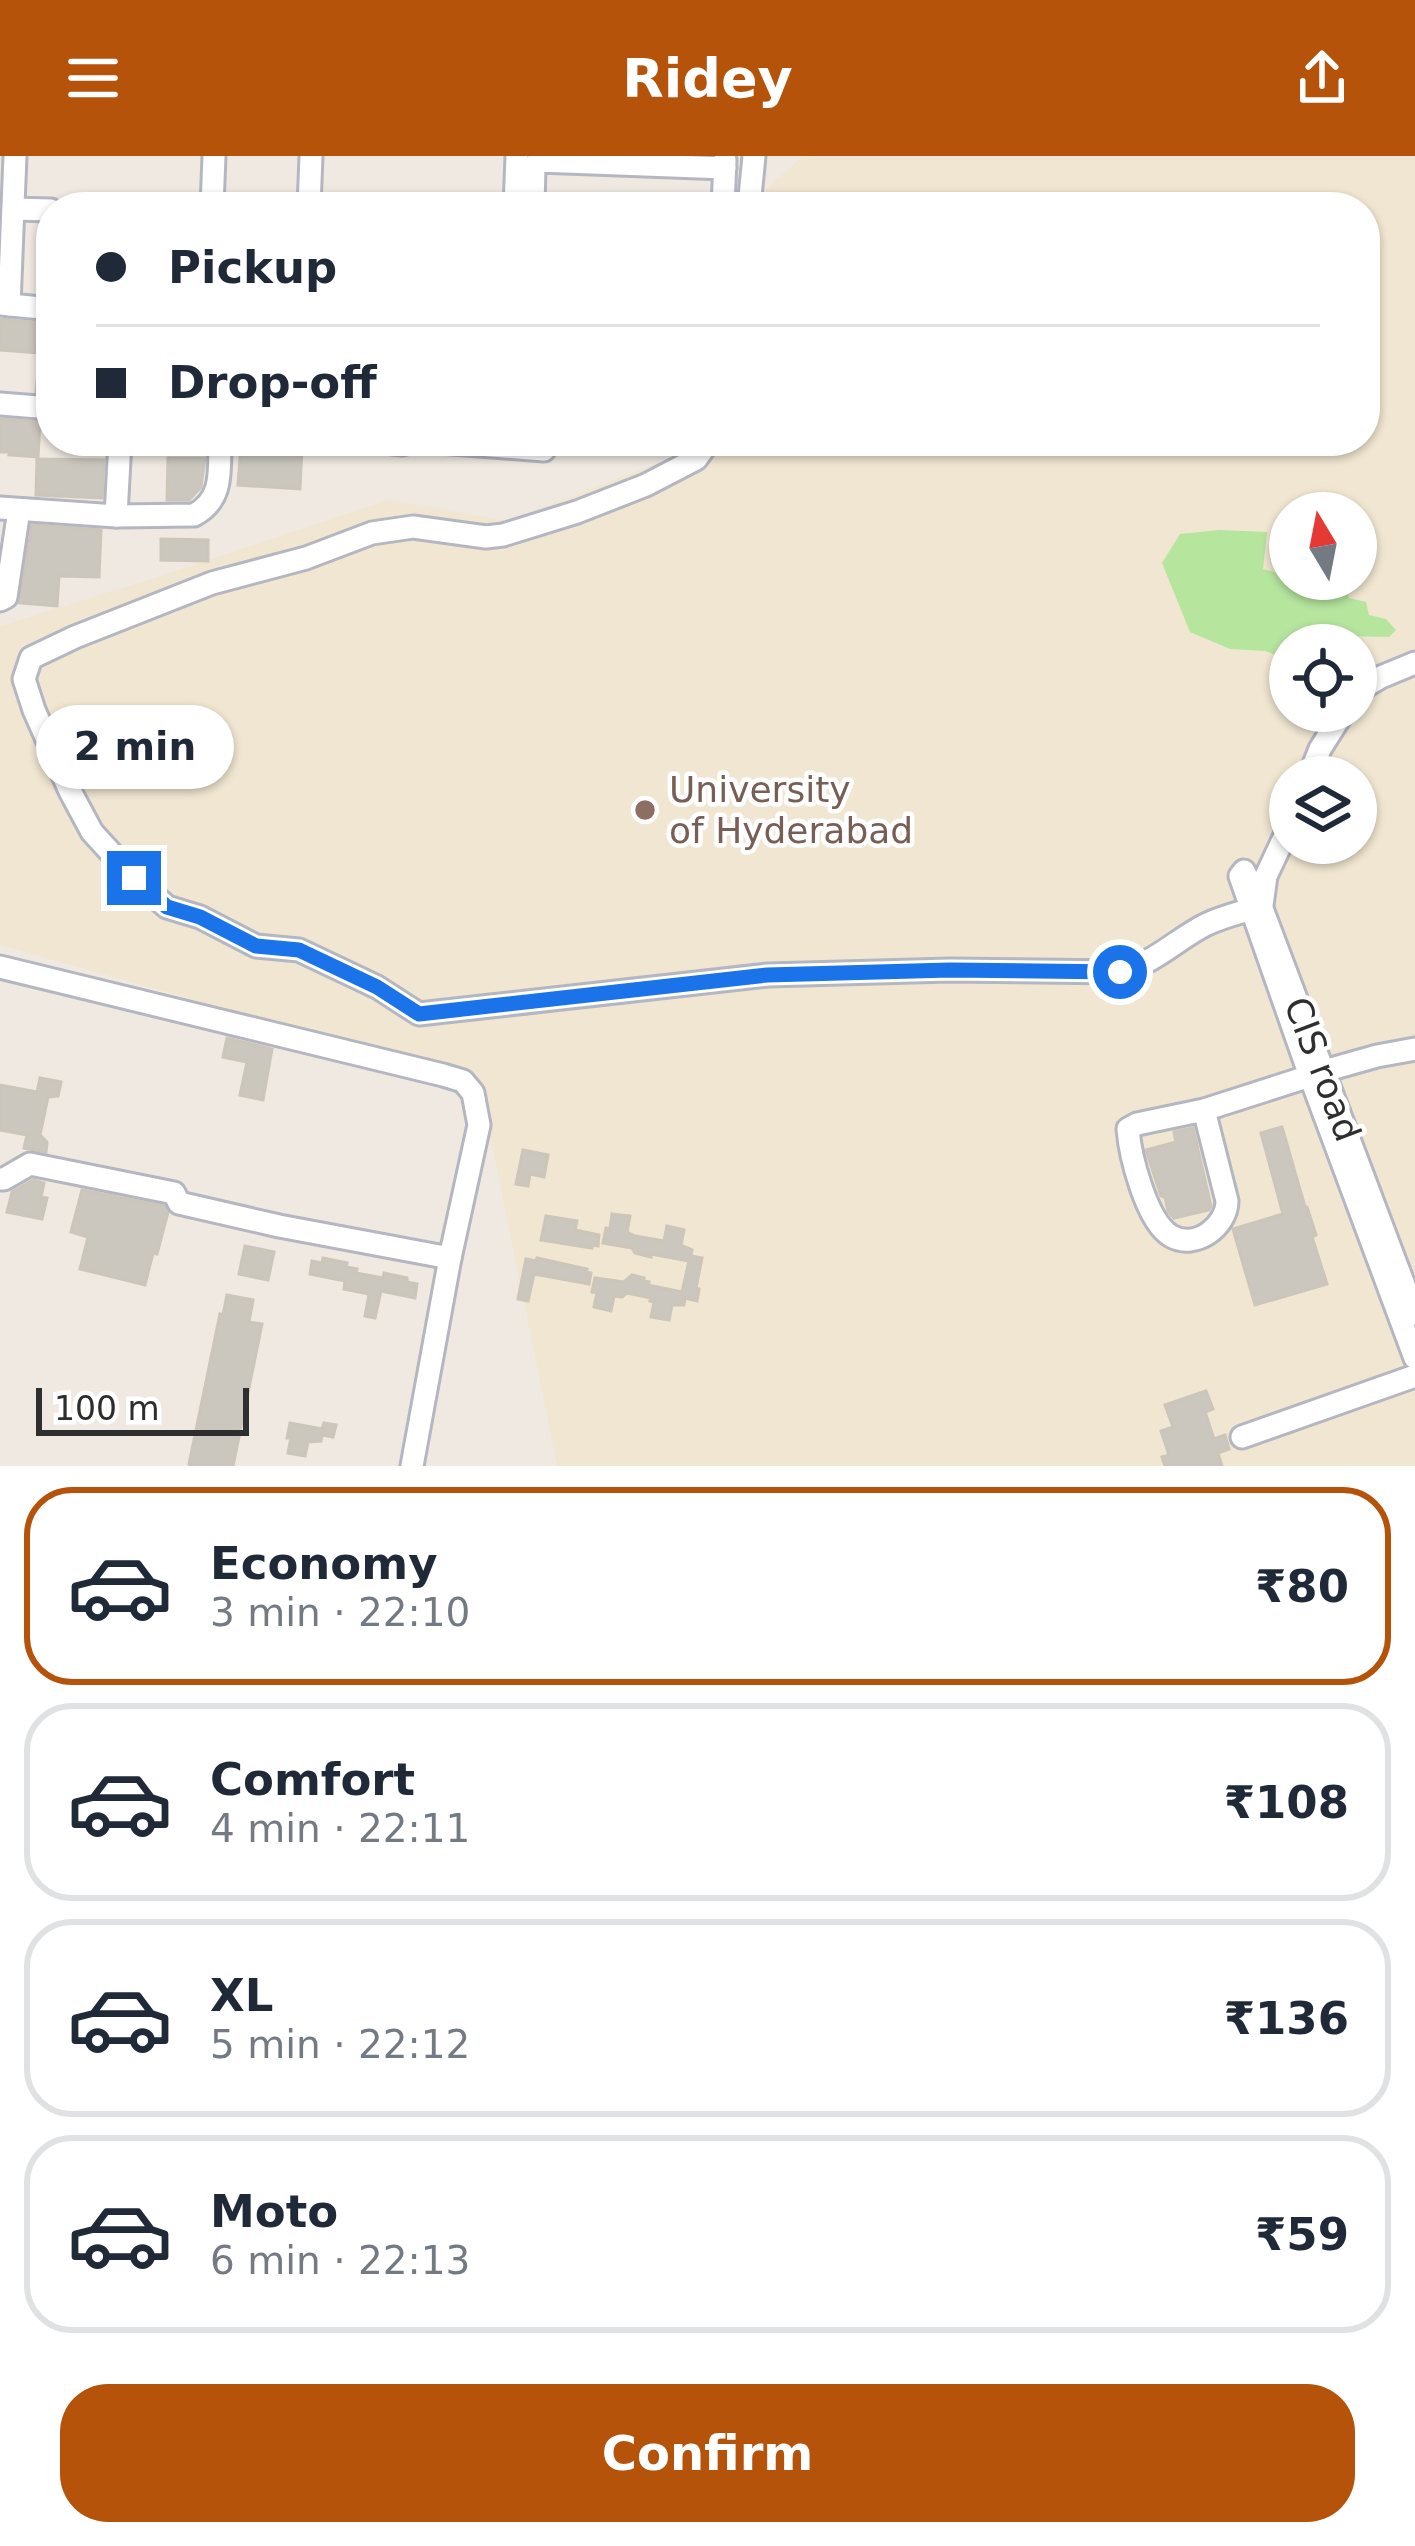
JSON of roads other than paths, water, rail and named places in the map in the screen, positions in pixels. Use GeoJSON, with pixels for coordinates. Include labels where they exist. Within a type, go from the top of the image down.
{"type":"FeatureCollection","features":[{"type":"Feature","properties":{"kind":"street"},"geometry":{"type":"LineString","coordinates":[[15,156],[4,304],[36,307]]}},
{"type":"Feature","properties":{"kind":"street"},"geometry":{"type":"LineString","coordinates":[[213,192],[214,156]]}},
{"type":"Feature","properties":{"kind":"street"},"geometry":{"type":"LineString","coordinates":[[310,192],[311,156]]}},
{"type":"Feature","properties":{"kind":"street"},"geometry":{"type":"LineString","coordinates":[[516,192],[517,156]]}},
{"type":"Feature","properties":{"kind":"street"},"geometry":{"type":"LineString","coordinates":[[750,192],[754,156]]}},
{"type":"Feature","properties":{"kind":"street"},"geometry":{"type":"LineString","coordinates":[[533,192],[538,161],[725,162],[724,192]]}},
{"type":"Feature","properties":{"kind":"street"},"geometry":{"type":"LineString","coordinates":[[13,208],[36,209]]}},
{"type":"Feature","properties":{"kind":"street"},"geometry":{"type":"LineString","coordinates":[[0,404],[36,407]]}},
{"type":"Feature","properties":{"kind":"street"},"geometry":{"type":"LineString","coordinates":[[116,516],[119,456]]}},
{"type":"Feature","properties":{"kind":"street"},"geometry":{"type":"LineString","coordinates":[[0,600],[6,597],[9,509],[194,515],[215,498],[220,456]]}},
{"type":"Feature","properties":{"kind":"street"},"geometry":{"type":"LineString","coordinates":[[699,456],[646,485],[503,536],[413,527],[372,533],[306,558],[212,583],[32,658],[25,680],[34,710],[92,832],[167,907],[200,917],[256,946],[299,950],[377,987],[419,1014],[767,975],[1120,972],[1156,957],[1201,927],[1257,907]]}},
{"type":"Feature","properties":{"kind":"street"},"geometry":{"type":"LineString","coordinates":[[1377,679],[1415,663]]}},
{"type":"Feature","properties":{"kind":"street"},"geometry":{"type":"LineString","coordinates":[[1272,864],[1257,907],[1415,1358]]}},
{"type":"Feature","properties":{"kind":"street"},"geometry":{"type":"LineString","coordinates":[[0,967],[463,1081],[473,1093],[478,1125],[412,1466]]}},
{"type":"Feature","properties":{"kind":"street"},"geometry":{"type":"LineString","coordinates":[[1204,1110],[1227,1213],[1214,1231],[1180,1238],[1165,1231],[1140,1190],[1128,1129],[1377,1055],[1415,1049]]}},
{"type":"Feature","properties":{"kind":"street","name":"CIS road"},"geometry":{"type":"LineString","coordinates":[[1317,1074],[1415,1314]]}},
{"type":"Feature","properties":{"kind":"street"},"geometry":{"type":"LineString","coordinates":[[0,1178],[30,1163],[174,1193],[179,1203],[259,1222],[450,1258]]}},
{"type":"Feature","properties":{"kind":"street"},"geometry":{"type":"LineString","coordinates":[[1242,1436],[1415,1376]]}},
{"type":"Feature","properties":{"kind":"place","name":"University of Hyderabad"},"geometry":{"type":"Point","coordinates":[645,810]}}]}
